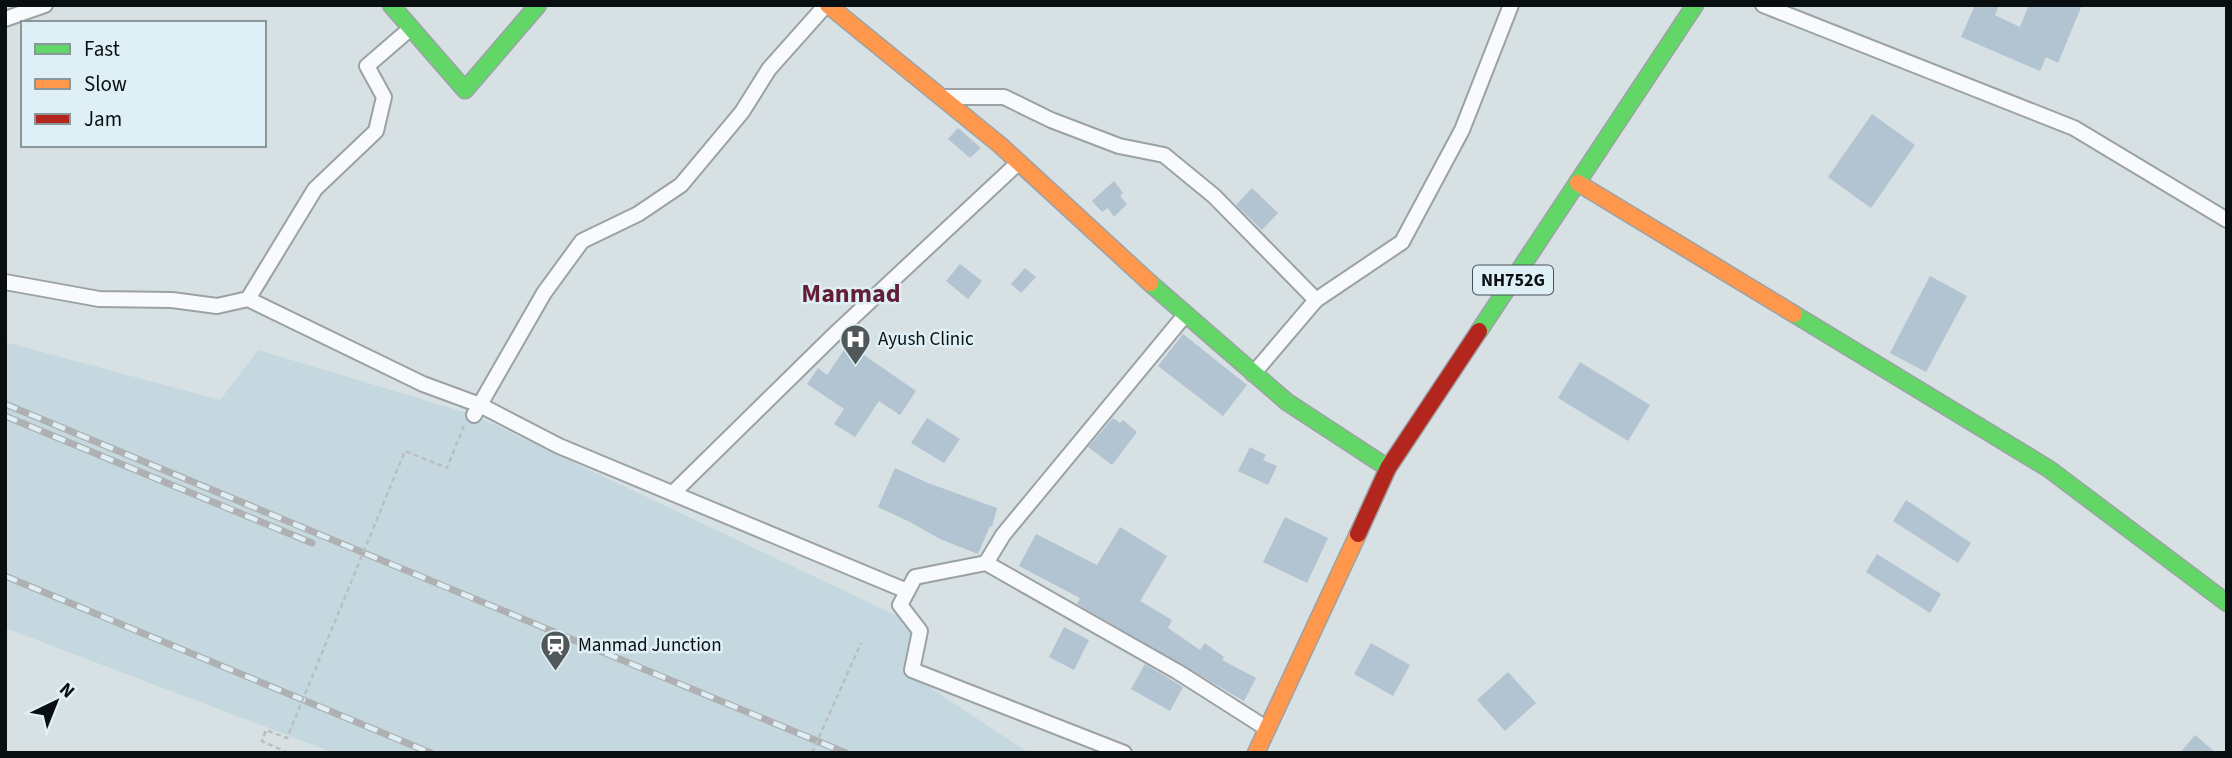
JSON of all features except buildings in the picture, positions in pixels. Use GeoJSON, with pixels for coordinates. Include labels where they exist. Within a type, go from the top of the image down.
{"type":"FeatureCollection","features":[{"type":"Feature","properties":{"kind":"main road"},"geometry":{"type":"LineString","coordinates":[[391,5],[465,90],[538,5]]}},
{"type":"Feature","properties":{"kind":"main road"},"geometry":{"type":"LineString","coordinates":[[827,5],[1019,162],[1253,374],[1287,402],[1388,468]]}},
{"type":"Feature","properties":{"kind":"main road","name":"NH752G"},"geometry":{"type":"LineString","coordinates":[[1256,753],[1388,468],[1695,5]]}},
{"type":"Feature","properties":{"kind":"main road"},"geometry":{"type":"LineString","coordinates":[[1578,183],[2049,469],[2227,603]]}},
{"type":"Feature","properties":{"kind":"street"},"geometry":{"type":"LineString","coordinates":[[5,19],[45,5]]}},
{"type":"Feature","properties":{"kind":"street"},"geometry":{"type":"LineString","coordinates":[[473,415],[544,293],[582,241],[638,214],[681,185],[742,112],[769,69],[827,5]]}},
{"type":"Feature","properties":{"kind":"street"},"geometry":{"type":"LineString","coordinates":[[1253,374],[1316,300],[1402,242],[1462,130],[1511,5]]}},
{"type":"Feature","properties":{"kind":"street"},"geometry":{"type":"LineString","coordinates":[[1763,5],[2074,128],[2227,220]]}},
{"type":"Feature","properties":{"kind":"street"},"geometry":{"type":"LineString","coordinates":[[248,299],[315,189],[376,131],[384,97],[367,65],[411,27]]}},
{"type":"Feature","properties":{"kind":"street"},"geometry":{"type":"LineString","coordinates":[[941,97],[1004,97],[1051,121],[1119,146],[1164,155],[1214,196],[1316,300]]}},
{"type":"Feature","properties":{"kind":"street"},"geometry":{"type":"LineString","coordinates":[[673,493],[837,332],[1019,162]]}},
{"type":"Feature","properties":{"kind":"street"},"geometry":{"type":"LineString","coordinates":[[5,282],[99,299],[172,300],[217,306],[248,299],[423,384],[473,415],[559,446],[907,591]]}},
{"type":"Feature","properties":{"kind":"street"},"geometry":{"type":"LineString","coordinates":[[986,563],[1003,535],[1185,315]]}},
{"type":"Feature","properties":{"kind":"street"},"geometry":{"type":"LineString","coordinates":[[1124,753],[912,670],[920,631],[900,605],[915,577],[986,563],[1178,672],[1266,728]]}},
{"type":"Feature","properties":{"kind":"path"},"geometry":{"type":"LineString","coordinates":[[288,753],[262,741],[266,730],[286,738],[405,451],[447,468],[473,415]]}},
{"type":"Feature","properties":{"kind":"path"},"geometry":{"type":"LineString","coordinates":[[812,753],[861,643]]}},
{"type":"Feature","properties":{"kind":"shaded area"},"geometry":{"type":"Polygon","coordinates":[[[5,342],[220,400],[258,350],[474,415],[912,623],[905,671],[1029,753],[334,753],[5,628],[5,342]]]}},
{"type":"Feature","properties":{"kind":"railway"},"geometry":{"type":"LineString","coordinates":[[5,404],[846,753]]}},
{"type":"Feature","properties":{"kind":"railway"},"geometry":{"type":"LineString","coordinates":[[5,416],[312,543]]}},
{"type":"Feature","properties":{"kind":"railway"},"geometry":{"type":"LineString","coordinates":[[5,576],[431,753]]}},
{"type":"Feature","properties":{"kind":"traffic: fast"},"geometry":{"type":"LineString","coordinates":[[391,5],[465,90],[538,5]]}},
{"type":"Feature","properties":{"kind":"traffic: fast"},"geometry":{"type":"LineString","coordinates":[[1479,331],[1695,5]]}},
{"type":"Feature","properties":{"kind":"traffic: fast"},"geometry":{"type":"LineString","coordinates":[[1150,283],[1287,402],[1388,468]]}},
{"type":"Feature","properties":{"kind":"traffic: fast"},"geometry":{"type":"LineString","coordinates":[[1794,314],[2049,469],[2227,603]]}},
{"type":"Feature","properties":{"kind":"traffic: slow"},"geometry":{"type":"LineString","coordinates":[[828,5],[1000,145],[1150,283]]}},
{"type":"Feature","properties":{"kind":"traffic: slow"},"geometry":{"type":"LineString","coordinates":[[1578,183],[1794,314]]}},
{"type":"Feature","properties":{"kind":"traffic: slow"},"geometry":{"type":"LineString","coordinates":[[1256,753],[1358,534]]}},
{"type":"Feature","properties":{"kind":"traffic: jam"},"geometry":{"type":"LineString","coordinates":[[1358,534],[1388,468],[1479,331]]}},
{"type":"Feature","properties":{"kind":"place","name":"Ayush Clinic"},"geometry":{"type":"Point","coordinates":[855,366]}},
{"type":"Feature","properties":{"kind":"place","name":"Manmad Junction"},"geometry":{"type":"Point","coordinates":[555,672]}},
{"type":"Feature","properties":{"kind":"district","name":"Manmad"},"geometry":{"type":"Point","coordinates":[851,293]}}]}
